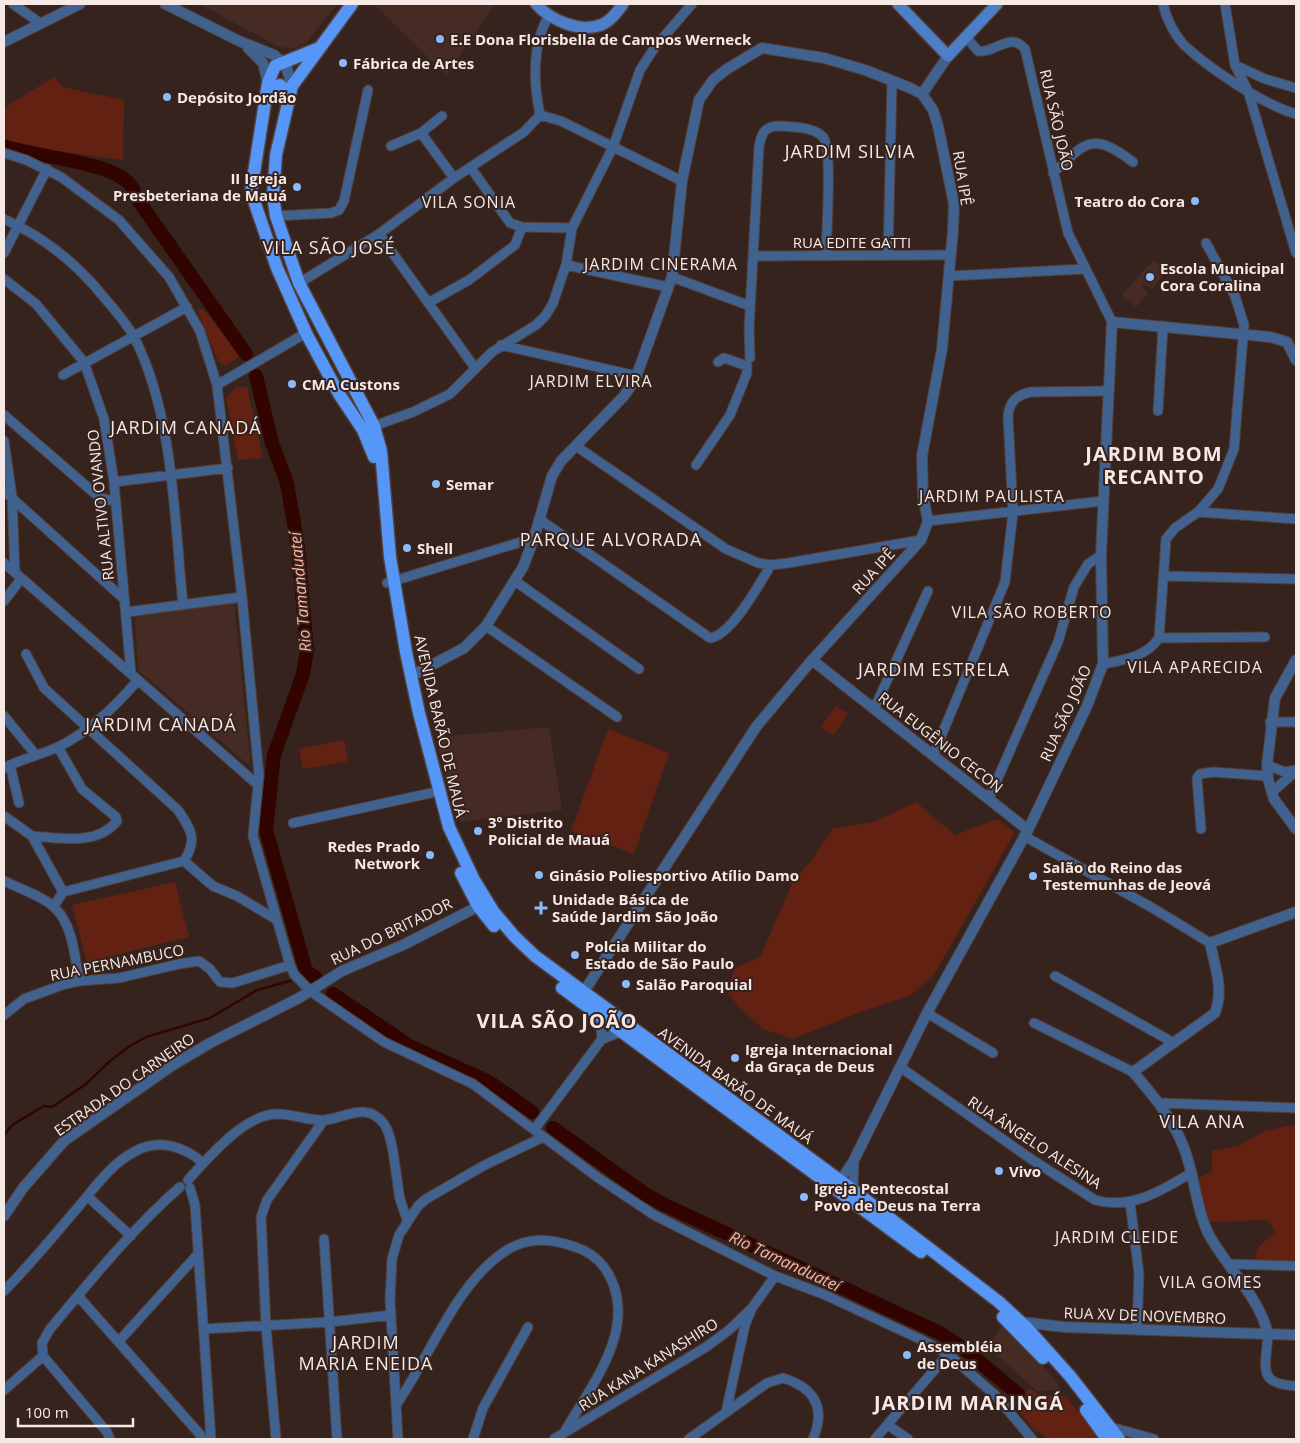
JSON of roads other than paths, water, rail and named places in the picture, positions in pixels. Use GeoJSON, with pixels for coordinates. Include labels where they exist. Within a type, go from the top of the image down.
{"type":"FeatureCollection","features":[{"type":"Feature","properties":{"kind":"main road"},"geometry":{"type":"LineString","coordinates":[[292,86],[352,4]]}},
{"type":"Feature","properties":{"kind":"main road"},"geometry":{"type":"LineString","coordinates":[[536,4],[549,15],[566,23],[593,27],[606,22],[623,4]]}},
{"type":"Feature","properties":{"kind":"main road"},"geometry":{"type":"LineString","coordinates":[[898,4],[948,56],[997,4]]}},
{"type":"Feature","properties":{"kind":"main road"},"geometry":{"type":"LineString","coordinates":[[268,83],[272,70],[282,62],[319,48]]}},
{"type":"Feature","properties":{"kind":"main road","name":"AVENIDA BARÃO DE MAUÁ"},"geometry":{"type":"LineString","coordinates":[[268,83],[251,192],[277,268],[306,333],[339,394],[363,430],[373,453],[378,477],[390,582],[431,793],[449,849],[483,904],[510,943],[550,978],[600,1017],[837,1185],[853,1190],[972,1280],[1021,1322],[1070,1376],[1109,1433]]}},
{"type":"Feature","properties":{"kind":"main road"},"geometry":{"type":"LineString","coordinates":[[265,102],[269,99],[273,87],[280,85],[284,89],[287,110]]}},
{"type":"Feature","properties":{"kind":"main road","name":"AVENIDA BARÃO DE MAUÁ"},"geometry":{"type":"LineString","coordinates":[[292,86],[276,155],[273,185],[276,216],[299,283],[374,426],[384,470],[390,582]]}},
{"type":"Feature","properties":{"kind":"main road"},"geometry":{"type":"LineString","coordinates":[[339,394],[348,393],[353,386]]}},
{"type":"Feature","properties":{"kind":"main road","name":"AVENIDA BARÃO DE MAUÁ"},"geometry":{"type":"LineString","coordinates":[[408,677],[449,827],[483,904],[535,956],[837,1185],[1004,1318],[1109,1433],[1119,1439]]}},
{"type":"Feature","properties":{"kind":"main road"},"geometry":{"type":"LineString","coordinates":[[550,978],[572,990],[583,993]]}},
{"type":"Feature","properties":{"kind":"street"},"geometry":{"type":"LineString","coordinates":[[13,4],[40,23]]}},
{"type":"Feature","properties":{"kind":"street"},"geometry":{"type":"LineString","coordinates":[[4,42],[80,4]]}},
{"type":"Feature","properties":{"kind":"street","name":"AVENIDA BARÃO DE MAUÁ"},"geometry":{"type":"LineString","coordinates":[[165,4],[239,41],[274,55],[282,62]]}},
{"type":"Feature","properties":{"kind":"street"},"geometry":{"type":"LineString","coordinates":[[374,426],[436,402],[461,385],[475,368],[501,345],[536,325],[546,315],[553,303],[566,265],[572,228],[613,147],[646,60],[692,4]]}},
{"type":"Feature","properties":{"kind":"street"},"geometry":{"type":"LineString","coordinates":[[1163,4],[1172,28],[1183,44],[1248,91],[1296,114]]}},
{"type":"Feature","properties":{"kind":"street"},"geometry":{"type":"LineString","coordinates":[[1225,4],[1234,65],[1248,91],[1295,242],[1296,253]]}},
{"type":"Feature","properties":{"kind":"street"},"geometry":{"type":"LineString","coordinates":[[299,283],[379,234],[454,178],[524,132],[540,115],[536,81],[537,44],[549,15]]}},
{"type":"Feature","properties":{"kind":"street","name":"RUA SÃO JOÃO"},"geometry":{"type":"LineString","coordinates":[[837,1185],[855,1158],[927,1012],[1026,832],[1087,706],[1103,664],[1101,555],[1112,322],[1068,232],[1025,49],[1016,42],[1011,42],[990,50],[978,51],[965,36]]}},
{"type":"Feature","properties":{"kind":"street","name":"AVENIDA BARÃO DE MAUÁ"},"geometry":{"type":"LineString","coordinates":[[239,41],[263,62],[268,83]]}},
{"type":"Feature","properties":{"kind":"street"},"geometry":{"type":"LineString","coordinates":[[408,677],[464,648],[486,626],[523,567],[534,538],[552,476],[576,446],[624,396],[637,376],[670,282],[682,181],[699,100],[713,80],[754,51],[762,48],[824,58],[865,70],[922,94],[948,56]]}},
{"type":"Feature","properties":{"kind":"street"},"geometry":{"type":"LineString","coordinates":[[282,62],[290,75],[292,86]]}},
{"type":"Feature","properties":{"kind":"street"},"geometry":{"type":"LineString","coordinates":[[1234,65],[1265,79],[1296,88]]}},
{"type":"Feature","properties":{"kind":"street"},"geometry":{"type":"LineString","coordinates":[[888,255],[892,81]]}},
{"type":"Feature","properties":{"kind":"street"},"geometry":{"type":"LineString","coordinates":[[276,216],[331,213],[340,210],[344,202],[368,90]]}},
{"type":"Feature","properties":{"kind":"street","name":"RUA IPÊ"},"geometry":{"type":"LineString","coordinates":[[583,993],[756,727],[812,660],[921,540],[928,521],[923,496],[922,456],[942,350],[954,204],[945,153],[933,110],[922,94]]}},
{"type":"Feature","properties":{"kind":"street"},"geometry":{"type":"LineString","coordinates":[[540,115],[561,121],[682,181]]}},
{"type":"Feature","properties":{"kind":"street"},"geometry":{"type":"LineString","coordinates":[[391,146],[421,133],[442,116]]}},
{"type":"Feature","properties":{"kind":"street"},"geometry":{"type":"LineString","coordinates":[[750,358],[750,306],[759,147],[766,129],[775,126],[817,132],[826,140],[828,157],[826,255]]}},
{"type":"Feature","properties":{"kind":"street"},"geometry":{"type":"LineString","coordinates":[[421,133],[454,178]]}},
{"type":"Feature","properties":{"kind":"street"},"geometry":{"type":"LineString","coordinates":[[1053,173],[1080,148],[1089,144],[1100,143],[1115,149],[1133,162]]}},
{"type":"Feature","properties":{"kind":"street"},"geometry":{"type":"LineString","coordinates":[[4,153],[47,169],[105,208],[132,232],[169,277],[200,331],[217,385],[242,598],[258,757],[258,785],[253,836],[294,974],[310,991],[384,1042],[473,1084],[632,1202],[775,1276],[823,1294],[948,1354],[995,1396],[1032,1439]]}},
{"type":"Feature","properties":{"kind":"street"},"geometry":{"type":"LineString","coordinates":[[471,168],[510,223],[522,227],[572,228]]}},
{"type":"Feature","properties":{"kind":"street"},"geometry":{"type":"LineString","coordinates":[[4,253],[47,169]]}},
{"type":"Feature","properties":{"kind":"street"},"geometry":{"type":"LineString","coordinates":[[4,219],[19,226],[70,262],[107,301],[133,336],[151,377],[160,412],[170,476],[183,605]]}},
{"type":"Feature","properties":{"kind":"street"},"geometry":{"type":"LineString","coordinates":[[428,303],[469,280],[515,245],[522,227]]}},
{"type":"Feature","properties":{"kind":"street"},"geometry":{"type":"LineString","coordinates":[[379,234],[475,368]]}},
{"type":"Feature","properties":{"kind":"street"},"geometry":{"type":"LineString","coordinates":[[1103,664],[1135,656],[1155,645],[1159,638],[1164,556],[1168,534],[1198,512],[1218,489],[1231,461],[1238,418],[1245,334],[1238,304],[1206,243]]}},
{"type":"Feature","properties":{"kind":"street","name":"RUA EDITE GATTI"},"geometry":{"type":"LineString","coordinates":[[753,256],[951,255]]}},
{"type":"Feature","properties":{"kind":"street"},"geometry":{"type":"LineString","coordinates":[[566,265],[670,282],[750,306]]}},
{"type":"Feature","properties":{"kind":"street"},"geometry":{"type":"LineString","coordinates":[[949,276],[1085,269]]}},
{"type":"Feature","properties":{"kind":"street","name":"RUA ALTIVO OVANDO"},"geometry":{"type":"LineString","coordinates":[[4,279],[36,304],[84,362],[104,420],[114,482],[124,599],[135,677]]}},
{"type":"Feature","properties":{"kind":"street"},"geometry":{"type":"LineString","coordinates":[[63,375],[187,307]]}},
{"type":"Feature","properties":{"kind":"street"},"geometry":{"type":"LineString","coordinates":[[1112,322],[1292,340],[1296,360]]}},
{"type":"Feature","properties":{"kind":"street"},"geometry":{"type":"LineString","coordinates":[[1158,411],[1163,326]]}},
{"type":"Feature","properties":{"kind":"street"},"geometry":{"type":"LineString","coordinates":[[217,385],[306,333]]}},
{"type":"Feature","properties":{"kind":"street"},"geometry":{"type":"LineString","coordinates":[[501,345],[637,376]]}},
{"type":"Feature","properties":{"kind":"street"},"geometry":{"type":"LineString","coordinates":[[696,465],[730,415],[747,373],[747,366],[724,358],[718,362]]}},
{"type":"Feature","properties":{"kind":"street"},"geometry":{"type":"LineString","coordinates":[[933,756],[1001,597],[1009,555],[1013,512],[1008,417],[1011,404],[1022,394],[1031,392],[1109,391]]}},
{"type":"Feature","properties":{"kind":"street"},"geometry":{"type":"LineString","coordinates":[[4,415],[100,498],[115,501]]}},
{"type":"Feature","properties":{"kind":"street"},"geometry":{"type":"LineString","coordinates":[[4,440],[12,498],[18,576],[4,601]]}},
{"type":"Feature","properties":{"kind":"street"},"geometry":{"type":"LineString","coordinates":[[576,446],[726,549],[749,560],[771,565],[921,540]]}},
{"type":"Feature","properties":{"kind":"street"},"geometry":{"type":"LineString","coordinates":[[114,482],[228,468]]}},
{"type":"Feature","properties":{"kind":"street"},"geometry":{"type":"LineString","coordinates":[[4,491],[124,599]]}},
{"type":"Feature","properties":{"kind":"street"},"geometry":{"type":"LineString","coordinates":[[928,521],[1103,502]]}},
{"type":"Feature","properties":{"kind":"street"},"geometry":{"type":"LineString","coordinates":[[1198,512],[1296,519]]}},
{"type":"Feature","properties":{"kind":"street"},"geometry":{"type":"LineString","coordinates":[[539,519],[710,638],[722,634],[749,600],[771,565]]}},
{"type":"Feature","properties":{"kind":"street"},"geometry":{"type":"LineString","coordinates":[[390,582],[534,538]]}},
{"type":"Feature","properties":{"kind":"street"},"geometry":{"type":"LineString","coordinates":[[989,798],[1058,642],[1074,586],[1088,564],[1101,555]]}},
{"type":"Feature","properties":{"kind":"street"},"geometry":{"type":"LineString","coordinates":[[4,563],[258,785]]}},
{"type":"Feature","properties":{"kind":"street"},"geometry":{"type":"LineString","coordinates":[[1164,576],[1296,579]]}},
{"type":"Feature","properties":{"kind":"street"},"geometry":{"type":"LineString","coordinates":[[515,581],[639,669]]}},
{"type":"Feature","properties":{"kind":"street"},"geometry":{"type":"LineString","coordinates":[[874,709],[928,591]]}},
{"type":"Feature","properties":{"kind":"street"},"geometry":{"type":"LineString","coordinates":[[127,612],[242,598]]}},
{"type":"Feature","properties":{"kind":"street"},"geometry":{"type":"LineString","coordinates":[[486,626],[617,717]]}},
{"type":"Feature","properties":{"kind":"street"},"geometry":{"type":"LineString","coordinates":[[1159,638],[1265,637]]}},
{"type":"Feature","properties":{"kind":"street"},"geometry":{"type":"LineString","coordinates":[[26,654],[44,688],[178,810],[191,833],[193,842],[184,861]]}},
{"type":"Feature","properties":{"kind":"street","name":"RUA EUGÊNIO CECON"},"geometry":{"type":"LineString","coordinates":[[812,660],[989,798],[1026,832]]}},
{"type":"Feature","properties":{"kind":"street"},"geometry":{"type":"LineString","coordinates":[[1296,660],[1275,698],[1270,722],[1267,765],[1272,792],[1278,806],[1296,829]]}},
{"type":"Feature","properties":{"kind":"street"},"geometry":{"type":"LineString","coordinates":[[18,803],[7,767],[35,754],[58,747],[89,728],[118,704],[135,677]]}},
{"type":"Feature","properties":{"kind":"street"},"geometry":{"type":"LineString","coordinates":[[4,716],[35,754]]}},
{"type":"Feature","properties":{"kind":"street"},"geometry":{"type":"LineString","coordinates":[[1270,722],[1296,722]]}},
{"type":"Feature","properties":{"kind":"street"},"geometry":{"type":"LineString","coordinates":[[32,836],[85,838],[100,834],[117,821],[116,817],[82,789],[58,747]]}},
{"type":"Feature","properties":{"kind":"street"},"geometry":{"type":"LineString","coordinates":[[1267,765],[1285,772],[1296,770]]}},
{"type":"Feature","properties":{"kind":"street"},"geometry":{"type":"LineString","coordinates":[[1272,792],[1296,770]]}},
{"type":"Feature","properties":{"kind":"street"},"geometry":{"type":"LineString","coordinates":[[1200,829],[1197,778],[1200,774],[1213,772],[1268,776]]}},
{"type":"Feature","properties":{"kind":"street"},"geometry":{"type":"LineString","coordinates":[[292,822],[431,793]]}},
{"type":"Feature","properties":{"kind":"street"},"geometry":{"type":"LineString","coordinates":[[4,816],[32,836],[63,892]]}},
{"type":"Feature","properties":{"kind":"street"},"geometry":{"type":"LineString","coordinates":[[1026,832],[1210,943],[1220,988],[1219,1004],[1215,1013],[1210,1019],[1133,1072]]}},
{"type":"Feature","properties":{"kind":"street"},"geometry":{"type":"LineString","coordinates":[[184,861],[213,886],[237,896],[277,920]]}},
{"type":"Feature","properties":{"kind":"street"},"geometry":{"type":"LineString","coordinates":[[54,906],[63,892],[184,861]]}},
{"type":"Feature","properties":{"kind":"street"},"geometry":{"type":"LineString","coordinates":[[4,881],[54,906],[60,914],[72,944],[79,981]]}},
{"type":"Feature","properties":{"kind":"street","name":"RUA DO BRITADOR"},"geometry":{"type":"LineString","coordinates":[[310,991],[342,971],[403,945],[483,904]]}},
{"type":"Feature","properties":{"kind":"street"},"geometry":{"type":"LineString","coordinates":[[1210,943],[1296,912]]}},
{"type":"Feature","properties":{"kind":"street","name":"RUA PERNAMBUCO"},"geometry":{"type":"LineString","coordinates":[[4,1014],[24,999],[79,981],[120,978],[199,961],[210,969],[220,982],[233,983],[290,964]]}},
{"type":"Feature","properties":{"kind":"street"},"geometry":{"type":"LineString","coordinates":[[1055,976],[1174,1043]]}},
{"type":"Feature","properties":{"kind":"street","name":"ESTRADA DO CARNEIRO"},"geometry":{"type":"LineString","coordinates":[[4,1216],[23,1188],[64,1141],[173,1065],[210,1043],[310,991]]}},
{"type":"Feature","properties":{"kind":"street"},"geometry":{"type":"LineString","coordinates":[[927,1012],[993,1053]]}},
{"type":"Feature","properties":{"kind":"street"},"geometry":{"type":"LineString","coordinates":[[600,1017],[602,1039]]}},
{"type":"Feature","properties":{"kind":"street"},"geometry":{"type":"LineString","coordinates":[[1034,1023],[1133,1072],[1159,1103],[1184,1148],[1205,1226],[1259,1312],[1268,1334],[1267,1375],[1271,1381],[1283,1385],[1296,1386]]}},
{"type":"Feature","properties":{"kind":"street"},"geometry":{"type":"LineString","coordinates":[[534,1130],[602,1039],[612,1037],[621,1032],[638,1033]]}},
{"type":"Feature","properties":{"kind":"street","name":"RUA ÂNGELO ALESINA"},"geometry":{"type":"LineString","coordinates":[[900,1066],[1079,1190],[1107,1203],[1130,1202],[1164,1189],[1191,1173]]}},
{"type":"Feature","properties":{"kind":"street"},"geometry":{"type":"LineString","coordinates":[[1159,1103],[1296,1108]]}},
{"type":"Feature","properties":{"kind":"street"},"geometry":{"type":"LineString","coordinates":[[110,1439],[107,1432],[43,1356],[41,1348],[44,1337],[157,1207],[186,1185],[203,1163],[244,1126],[265,1116],[276,1114],[324,1120],[344,1114],[366,1113],[375,1115],[386,1126],[400,1200],[407,1220]]}},
{"type":"Feature","properties":{"kind":"street"},"geometry":{"type":"LineString","coordinates":[[276,1439],[266,1326],[260,1225],[262,1210],[267,1200],[324,1120]]}},
{"type":"Feature","properties":{"kind":"street"},"geometry":{"type":"LineString","coordinates":[[398,1439],[391,1315],[392,1259],[399,1235],[407,1220],[418,1206],[438,1191],[483,1166],[543,1137]]}},
{"type":"Feature","properties":{"kind":"street"},"geometry":{"type":"LineString","coordinates":[[4,1290],[87,1196],[117,1164],[134,1151],[149,1147],[176,1146],[188,1150],[203,1163]]}},
{"type":"Feature","properties":{"kind":"street","name":"RUA SÃO JOÃO"},"geometry":{"type":"LineString","coordinates":[[853,1190],[855,1158]]}},
{"type":"Feature","properties":{"kind":"street"},"geometry":{"type":"LineString","coordinates":[[186,1185],[195,1205],[210,1439]]}},
{"type":"Feature","properties":{"kind":"street"},"geometry":{"type":"LineString","coordinates":[[87,1196],[130,1236]]}},
{"type":"Feature","properties":{"kind":"street"},"geometry":{"type":"LineString","coordinates":[[1130,1202],[1138,1274],[1137,1329]]}},
{"type":"Feature","properties":{"kind":"street"},"geometry":{"type":"LineString","coordinates":[[324,1239],[337,1439]]}},
{"type":"Feature","properties":{"kind":"street"},"geometry":{"type":"LineString","coordinates":[[396,1405],[458,1302],[479,1274],[504,1252],[524,1240],[556,1241],[575,1246],[601,1262],[615,1287],[620,1308],[618,1325],[604,1363],[565,1431]]}},
{"type":"Feature","properties":{"kind":"street"},"geometry":{"type":"LineString","coordinates":[[119,1341],[198,1254]]}},
{"type":"Feature","properties":{"kind":"street"},"geometry":{"type":"LineString","coordinates":[[1229,1264],[1296,1266]]}},
{"type":"Feature","properties":{"kind":"street"},"geometry":{"type":"LineString","coordinates":[[726,1412],[743,1336],[752,1308],[775,1276]]}},
{"type":"Feature","properties":{"kind":"street"},"geometry":{"type":"LineString","coordinates":[[78,1296],[204,1439]]}},
{"type":"Feature","properties":{"kind":"street","name":"RUA KANA KANASHIRO"},"geometry":{"type":"LineString","coordinates":[[554,1439],[706,1347],[729,1330],[752,1308]]}},
{"type":"Feature","properties":{"kind":"street"},"geometry":{"type":"LineString","coordinates":[[204,1329],[330,1322],[391,1315]]}},
{"type":"Feature","properties":{"kind":"street","name":"RUA XV DE NOVEMBRO"},"geometry":{"type":"LineString","coordinates":[[1021,1322],[1064,1328],[1296,1335]]}},
{"type":"Feature","properties":{"kind":"street"},"geometry":{"type":"LineString","coordinates":[[473,1439],[483,1408],[528,1327]]}},
{"type":"Feature","properties":{"kind":"street"},"geometry":{"type":"LineString","coordinates":[[875,1439],[948,1354]]}},
{"type":"Feature","properties":{"kind":"street"},"geometry":{"type":"LineString","coordinates":[[4,1390],[43,1356]]}},
{"type":"Feature","properties":{"kind":"street"},"geometry":{"type":"LineString","coordinates":[[689,1439],[767,1383],[783,1378],[800,1386],[817,1402],[820,1412],[813,1439]]}},
{"type":"Feature","properties":{"kind":"street"},"geometry":{"type":"LineString","coordinates":[[888,1425],[908,1439]]}},
{"type":"Feature","properties":{"kind":"street"},"geometry":{"type":"LineString","coordinates":[[1109,1433],[1154,1439]]}},
{"type":"Feature","properties":{"kind":"waterway","name":"Rio Tamanduateí"},"geometry":{"type":"LineString","coordinates":[[4,146],[91,165],[122,178],[131,186],[138,200],[246,354]]}},
{"type":"Feature","properties":{"kind":"waterway","name":"Rio Tamanduateí"},"geometry":{"type":"LineString","coordinates":[[256,376],[272,443],[287,483],[298,547],[307,650],[303,674],[274,755],[266,830],[306,971],[316,978]]}},
{"type":"Feature","properties":{"kind":"waterway"},"geometry":{"type":"LineString","coordinates":[[4,1135],[12,1125],[44,1106],[52,1107],[86,1084],[110,1061],[146,1037],[210,1018],[257,990],[290,981]]}},
{"type":"Feature","properties":{"kind":"waterway","name":"Rio Tamanduateí"},"geometry":{"type":"LineString","coordinates":[[333,994],[411,1047],[489,1082],[532,1112]]}},
{"type":"Feature","properties":{"kind":"waterway","name":"Rio Tamanduateí"},"geometry":{"type":"LineString","coordinates":[[553,1128],[645,1194],[665,1205],[940,1333],[963,1348],[1018,1394]]}},
{"type":"Feature","properties":{"kind":"place","name":"E.E Dona Florisbella de Campos Werneck"},"geometry":{"type":"Point","coordinates":[440,39]}},
{"type":"Feature","properties":{"kind":"place","name":"Fábrica de Artes"},"geometry":{"type":"Point","coordinates":[343,63]}},
{"type":"Feature","properties":{"kind":"place","name":"Depósito Jordão"},"geometry":{"type":"Point","coordinates":[167,97]}},
{"type":"Feature","properties":{"kind":"place","name":"II Igreja Presbeteriana de Mauá"},"geometry":{"type":"Point","coordinates":[297,187]}},
{"type":"Feature","properties":{"kind":"place","name":"Teatro do Cora"},"geometry":{"type":"Point","coordinates":[1195,201]}},
{"type":"Feature","properties":{"kind":"place","name":"Escola Municipal Cora Coralina"},"geometry":{"type":"Point","coordinates":[1150,277]}},
{"type":"Feature","properties":{"kind":"place","name":"CMA Custons"},"geometry":{"type":"Point","coordinates":[292,384]}},
{"type":"Feature","properties":{"kind":"place","name":"Semar"},"geometry":{"type":"Point","coordinates":[436,484]}},
{"type":"Feature","properties":{"kind":"place","name":"Shell"},"geometry":{"type":"Point","coordinates":[407,548]}},
{"type":"Feature","properties":{"kind":"place","name":"3º Distrito Policial de Mauá"},"geometry":{"type":"Point","coordinates":[478,831]}},
{"type":"Feature","properties":{"kind":"place","name":"Redes Prado Network"},"geometry":{"type":"Point","coordinates":[430,855]}},
{"type":"Feature","properties":{"kind":"place","name":"Ginásio Poliesportivo Atílio Damo"},"geometry":{"type":"Point","coordinates":[539,875]}},
{"type":"Feature","properties":{"kind":"place","name":"Salão do Reino das Testemunhas de Jeová"},"geometry":{"type":"Point","coordinates":[1033,876]}},
{"type":"Feature","properties":{"kind":"place","name":"Unidade Básica de Saúde Jardim São João"},"geometry":{"type":"Point","coordinates":[541,908]}},
{"type":"Feature","properties":{"kind":"place","name":"Polcia Militar do Estado de São Paulo"},"geometry":{"type":"Point","coordinates":[575,955]}},
{"type":"Feature","properties":{"kind":"place","name":"Salão Paroquial"},"geometry":{"type":"Point","coordinates":[626,984]}},
{"type":"Feature","properties":{"kind":"place","name":"Igreja Internacional da Graça de Deus"},"geometry":{"type":"Point","coordinates":[735,1058]}},
{"type":"Feature","properties":{"kind":"place","name":"Vivo"},"geometry":{"type":"Point","coordinates":[999,1171]}},
{"type":"Feature","properties":{"kind":"place","name":"Igreja Pentecostal Povo de Deus na Terra"},"geometry":{"type":"Point","coordinates":[804,1197]}},
{"type":"Feature","properties":{"kind":"place","name":"Assembléia de Deus"},"geometry":{"type":"Point","coordinates":[907,1355]}},
{"type":"Feature","properties":{"kind":"district","name":"JARDIM SILVIA"},"geometry":{"type":"Point","coordinates":[850,151]}},
{"type":"Feature","properties":{"kind":"district","name":"VILA SONIA"},"geometry":{"type":"Point","coordinates":[469,202]}},
{"type":"Feature","properties":{"kind":"district","name":"VILA SÃO JOSÉ"},"geometry":{"type":"Point","coordinates":[329,247]}},
{"type":"Feature","properties":{"kind":"district","name":"JARDIM CINERAMA"},"geometry":{"type":"Point","coordinates":[661,264]}},
{"type":"Feature","properties":{"kind":"district","name":"JARDIM ELVIRA"},"geometry":{"type":"Point","coordinates":[591,381]}},
{"type":"Feature","properties":{"kind":"district","name":"JARDIM CANADÁ"},"geometry":{"type":"Point","coordinates":[186,427]}},
{"type":"Feature","properties":{"kind":"district","name":"JARDIM BOM RECANTO"},"geometry":{"type":"Point","coordinates":[1154,464]}},
{"type":"Feature","properties":{"kind":"district","name":"JARDIM PAULISTA"},"geometry":{"type":"Point","coordinates":[992,496]}},
{"type":"Feature","properties":{"kind":"district","name":"PARQUE ALVORADA"},"geometry":{"type":"Point","coordinates":[611,539]}},
{"type":"Feature","properties":{"kind":"district","name":"VILA SÃO ROBERTO"},"geometry":{"type":"Point","coordinates":[1032,612]}},
{"type":"Feature","properties":{"kind":"district","name":"VILA APARECIDA"},"geometry":{"type":"Point","coordinates":[1195,667]}},
{"type":"Feature","properties":{"kind":"district","name":"JARDIM ESTRELA"},"geometry":{"type":"Point","coordinates":[934,669]}},
{"type":"Feature","properties":{"kind":"district","name":"JARDIM CANADÁ"},"geometry":{"type":"Point","coordinates":[161,724]}},
{"type":"Feature","properties":{"kind":"district","name":"VILA SÃO JOÃO"},"geometry":{"type":"Point","coordinates":[557,1020]}},
{"type":"Feature","properties":{"kind":"district","name":"VILA ANA"},"geometry":{"type":"Point","coordinates":[1202,1121]}},
{"type":"Feature","properties":{"kind":"district","name":"JARDIM CLEIDE"},"geometry":{"type":"Point","coordinates":[1117,1237]}},
{"type":"Feature","properties":{"kind":"district","name":"VILA GOMES"},"geometry":{"type":"Point","coordinates":[1211,1282]}},
{"type":"Feature","properties":{"kind":"district","name":"JARDIM MARIA ENEIDA"},"geometry":{"type":"Point","coordinates":[366,1352]}},
{"type":"Feature","properties":{"kind":"district","name":"JARDIM MARINGÁ"},"geometry":{"type":"Point","coordinates":[969,1402]}}]}
